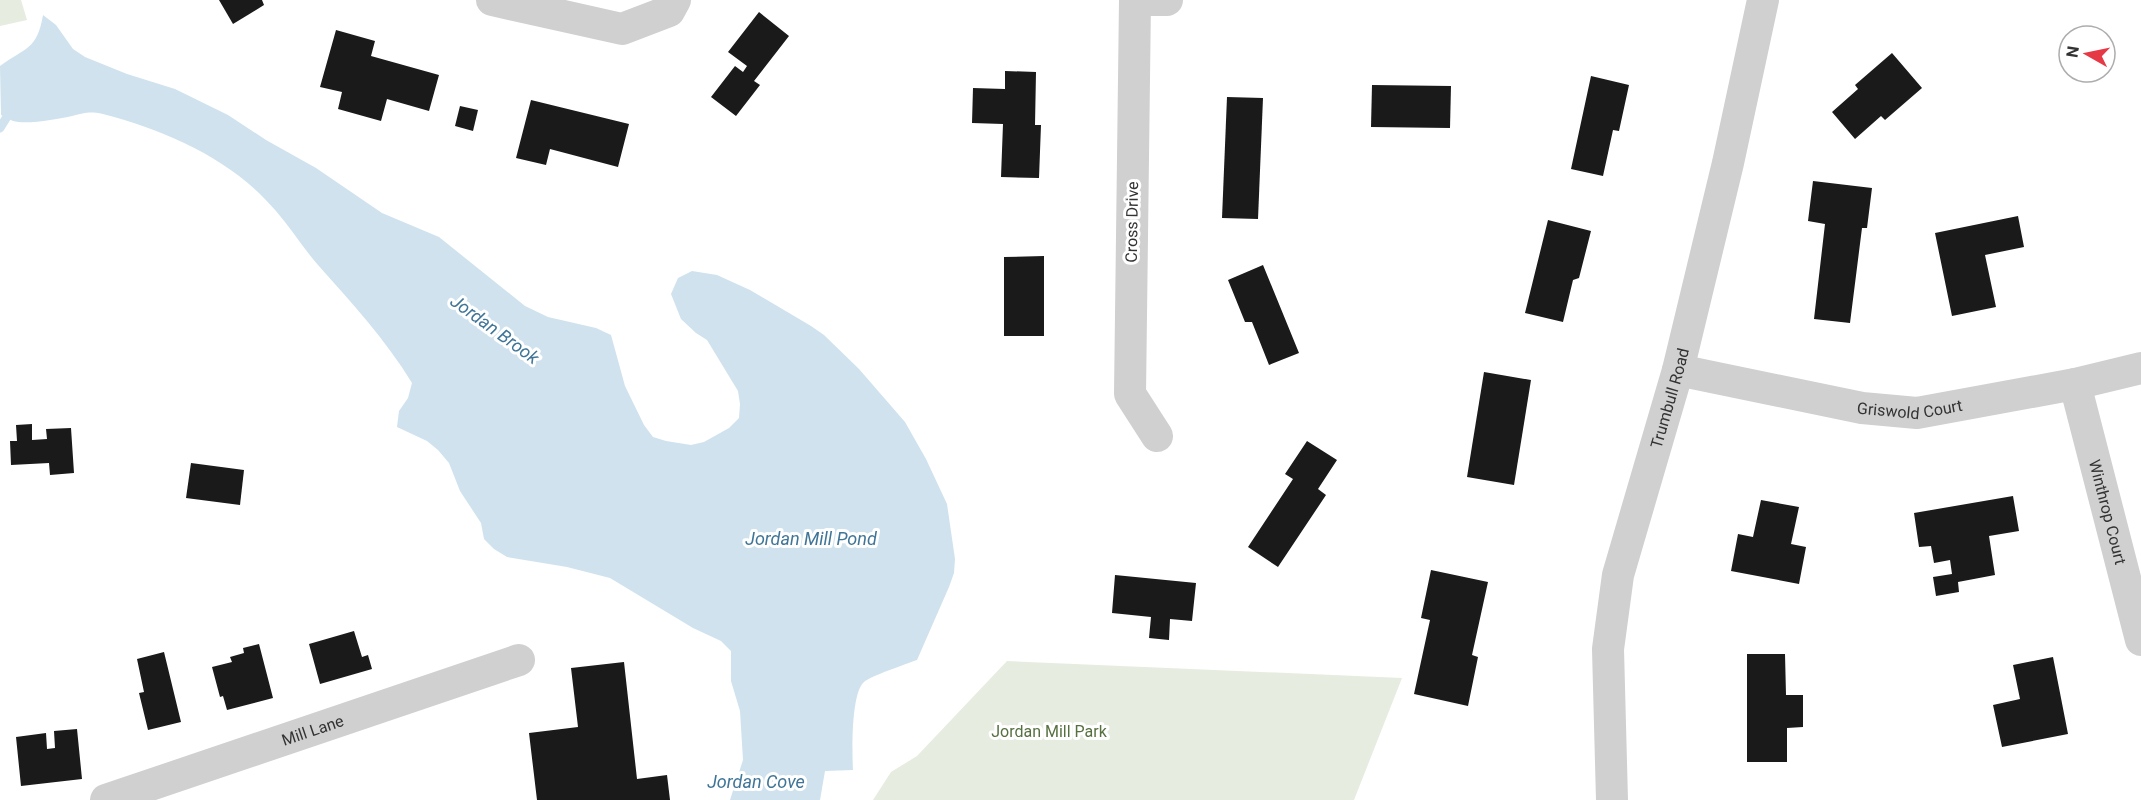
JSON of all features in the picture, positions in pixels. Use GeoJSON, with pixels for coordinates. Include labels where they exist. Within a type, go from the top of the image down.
{"type":"FeatureCollection","features":[{"type":"Feature","properties":{"kind":"street"},"geometry":{"type":"LineString","coordinates":[[492,0],[622,29],[669,11],[675,0]]}},
{"type":"Feature","properties":{"kind":"street"},"geometry":{"type":"LineString","coordinates":[[1135,0],[1167,0]]}},
{"type":"Feature","properties":{"kind":"street","name":"Cross Drive"},"geometry":{"type":"LineString","coordinates":[[1135,0],[1130,394],[1157,436]]}},
{"type":"Feature","properties":{"kind":"street","name":"Trumbull Road"},"geometry":{"type":"LineString","coordinates":[[1612,800],[1608,650],[1617,585],[1678,370],[1728,163],[1763,0]]}},
{"type":"Feature","properties":{"kind":"street","name":"Griswold Court"},"geometry":{"type":"LineString","coordinates":[[1678,370],[1862,408],[1917,413],[2074,384],[2141,368]]}},
{"type":"Feature","properties":{"kind":"street","name":"Winthrop Court"},"geometry":{"type":"LineString","coordinates":[[2074,384],[2141,640]]}},
{"type":"Feature","properties":{"kind":"street","name":"Mill Lane"},"geometry":{"type":"LineString","coordinates":[[106,800],[519,660]]}},
{"type":"Feature","properties":{"kind":"green space"},"geometry":{"type":"Polygon","coordinates":[[[0,0],[21,0],[27,20],[0,26],[0,0]]]}},
{"type":"Feature","properties":{"kind":"green space","name":"Jordan Mill Park"},"geometry":{"type":"Polygon","coordinates":[[[1007,661],[1402,678],[1354,800],[873,800],[891,772],[917,756],[1007,661]]]}},
{"type":"Feature","properties":{"kind":"water","name":"Jordan Mill Pond"},"geometry":{"type":"Polygon","coordinates":[[[43,15],[56,25],[73,49],[85,57],[127,74],[175,89],[228,115],[266,140],[316,168],[382,213],[439,237],[525,306],[548,317],[596,328],[611,335],[625,386],[644,425],[653,437],[691,445],[704,442],[729,428],[739,418],[738,391],[707,340],[681,319],[671,294],[678,278],[692,271],[717,275],[750,290],[824,335],[859,369],[905,422],[926,459],[947,504],[955,559],[954,573],[949,587],[917,660],[874,677],[864,682],[860,688],[853,723],[853,770],[825,771],[820,800],[730,800],[743,760],[740,711],[731,681],[731,651],[721,641],[693,628],[610,578],[567,567],[507,557],[494,549],[484,539],[481,523],[460,491],[449,463],[427,441],[397,427],[399,411],[408,398],[412,383],[402,367],[368,322],[276,211],[239,176],[197,149],[174,138],[103,114],[87,113],[26,122],[13,121],[1,115],[0,66],[34,42],[43,15]]]}},
{"type":"Feature","properties":{"kind":"building"},"geometry":{"type":"Polygon","coordinates":[[[219,0],[262,0],[264,5],[233,24],[219,0]]]}},
{"type":"Feature","properties":{"kind":"building"},"geometry":{"type":"Polygon","coordinates":[[[759,12],[789,36],[754,81],[760,85],[736,116],[711,97],[735,66],[743,72],[747,66],[728,52],[759,12]]]}},
{"type":"Feature","properties":{"kind":"building"},"geometry":{"type":"Polygon","coordinates":[[[336,30],[375,41],[371,56],[439,75],[429,111],[387,99],[381,121],[338,109],[342,92],[320,87],[336,30]]]}},
{"type":"Feature","properties":{"kind":"building"},"geometry":{"type":"Polygon","coordinates":[[[1892,53],[1922,88],[1885,120],[1881,116],[1855,139],[1832,112],[1858,89],[1855,85],[1892,53]]]}},
{"type":"Feature","properties":{"kind":"building"},"geometry":{"type":"Polygon","coordinates":[[[1005,71],[1036,72],[1035,125],[1041,125],[1039,178],[1001,177],[1003,124],[972,123],[973,88],[1005,89],[1005,71]]]}},
{"type":"Feature","properties":{"kind":"building"},"geometry":{"type":"Polygon","coordinates":[[[1591,76],[1629,85],[1619,131],[1613,130],[1603,176],[1571,169],[1591,76]]]}},
{"type":"Feature","properties":{"kind":"building"},"geometry":{"type":"Polygon","coordinates":[[[1372,85],[1451,86],[1450,128],[1371,127],[1372,85]]]}},
{"type":"Feature","properties":{"kind":"building"},"geometry":{"type":"Polygon","coordinates":[[[1227,97],[1263,98],[1258,219],[1222,218],[1227,97]]]}},
{"type":"Feature","properties":{"kind":"building"},"geometry":{"type":"Polygon","coordinates":[[[531,100],[629,124],[618,167],[550,149],[546,165],[516,158],[531,100]]]}},
{"type":"Feature","properties":{"kind":"building"},"geometry":{"type":"Polygon","coordinates":[[[460,106],[478,110],[473,131],[455,126],[460,106]]]}},
{"type":"Feature","properties":{"kind":"building"},"geometry":{"type":"Polygon","coordinates":[[[1813,181],[1872,188],[1867,228],[1862,228],[1850,323],[1814,319],[1825,224],[1808,221],[1813,181]]]}},
{"type":"Feature","properties":{"kind":"building"},"geometry":{"type":"Polygon","coordinates":[[[2018,216],[2024,247],[1985,255],[1996,307],[1952,316],[1935,233],[2018,216]]]}},
{"type":"Feature","properties":{"kind":"building"},"geometry":{"type":"Polygon","coordinates":[[[1548,220],[1591,231],[1579,278],[1573,280],[1563,322],[1525,313],[1548,220]]]}},
{"type":"Feature","properties":{"kind":"building"},"geometry":{"type":"Polygon","coordinates":[[[1044,256],[1044,336],[1004,336],[1004,257],[1044,256]]]}},
{"type":"Feature","properties":{"kind":"building"},"geometry":{"type":"Polygon","coordinates":[[[1263,265],[1299,353],[1269,365],[1252,322],[1245,322],[1228,280],[1263,265]]]}},
{"type":"Feature","properties":{"kind":"building"},"geometry":{"type":"Polygon","coordinates":[[[1484,372],[1531,380],[1514,485],[1467,477],[1484,372]]]}},
{"type":"Feature","properties":{"kind":"building"},"geometry":{"type":"Polygon","coordinates":[[[32,424],[32,440],[47,439],[46,429],[71,428],[74,473],[50,475],[49,463],[11,465],[10,441],[17,441],[16,425],[32,424]]]}},
{"type":"Feature","properties":{"kind":"building"},"geometry":{"type":"Polygon","coordinates":[[[1307,441],[1337,460],[1318,489],[1326,495],[1278,567],[1248,547],[1293,479],[1285,474],[1307,441]]]}},
{"type":"Feature","properties":{"kind":"building"},"geometry":{"type":"Polygon","coordinates":[[[191,463],[244,470],[240,505],[186,498],[191,463]]]}},
{"type":"Feature","properties":{"kind":"building"},"geometry":{"type":"Polygon","coordinates":[[[2013,496],[2019,531],[1989,536],[1995,575],[1958,582],[1959,592],[1936,596],[1933,577],[1952,574],[1950,560],[1934,563],[1931,546],[1919,547],[1914,513],[2013,496]]]}},
{"type":"Feature","properties":{"kind":"building"},"geometry":{"type":"Polygon","coordinates":[[[1761,500],[1799,507],[1791,544],[1806,547],[1799,584],[1731,571],[1738,534],[1753,537],[1761,500]]]}},
{"type":"Feature","properties":{"kind":"building"},"geometry":{"type":"Polygon","coordinates":[[[1431,570],[1488,582],[1472,655],[1478,657],[1468,706],[1414,694],[1430,620],[1421,618],[1431,570]]]}},
{"type":"Feature","properties":{"kind":"building"},"geometry":{"type":"Polygon","coordinates":[[[1115,575],[1196,583],[1192,621],[1170,619],[1169,640],[1149,638],[1151,617],[1112,613],[1115,575]]]}},
{"type":"Feature","properties":{"kind":"building"},"geometry":{"type":"Polygon","coordinates":[[[354,631],[362,657],[368,655],[372,669],[320,684],[309,644],[354,631]]]}},
{"type":"Feature","properties":{"kind":"building"},"geometry":{"type":"Polygon","coordinates":[[[259,644],[273,698],[227,710],[223,696],[220,697],[212,667],[232,662],[230,657],[244,653],[243,648],[259,644]]]}},
{"type":"Feature","properties":{"kind":"building"},"geometry":{"type":"Polygon","coordinates":[[[164,652],[181,722],[148,730],[139,693],[144,692],[137,659],[164,652]]]}},
{"type":"Feature","properties":{"kind":"building"},"geometry":{"type":"Polygon","coordinates":[[[1747,654],[1785,654],[1786,695],[1803,695],[1803,727],[1787,728],[1787,762],[1747,762],[1747,654]]]}},
{"type":"Feature","properties":{"kind":"building"},"geometry":{"type":"Polygon","coordinates":[[[2053,657],[2068,734],[2002,747],[1993,705],[2020,699],[2013,665],[2053,657]]]}},
{"type":"Feature","properties":{"kind":"building"},"geometry":{"type":"Polygon","coordinates":[[[624,662],[637,779],[667,775],[670,800],[537,800],[529,733],[578,727],[571,668],[624,662]]]}},
{"type":"Feature","properties":{"kind":"building"},"geometry":{"type":"Polygon","coordinates":[[[77,729],[82,779],[21,786],[16,737],[46,733],[47,749],[55,748],[54,731],[77,729]]]}},
{"type":"Feature","properties":{"kind":"waterway","name":"Jordan Brook"},"geometry":{"type":"LineString","coordinates":[[0,128],[13,107]]}},
{"type":"Feature","properties":{"kind":"water label","name":"Jordan Cove"},"geometry":{"type":"Point","coordinates":[756,781]}}]}
